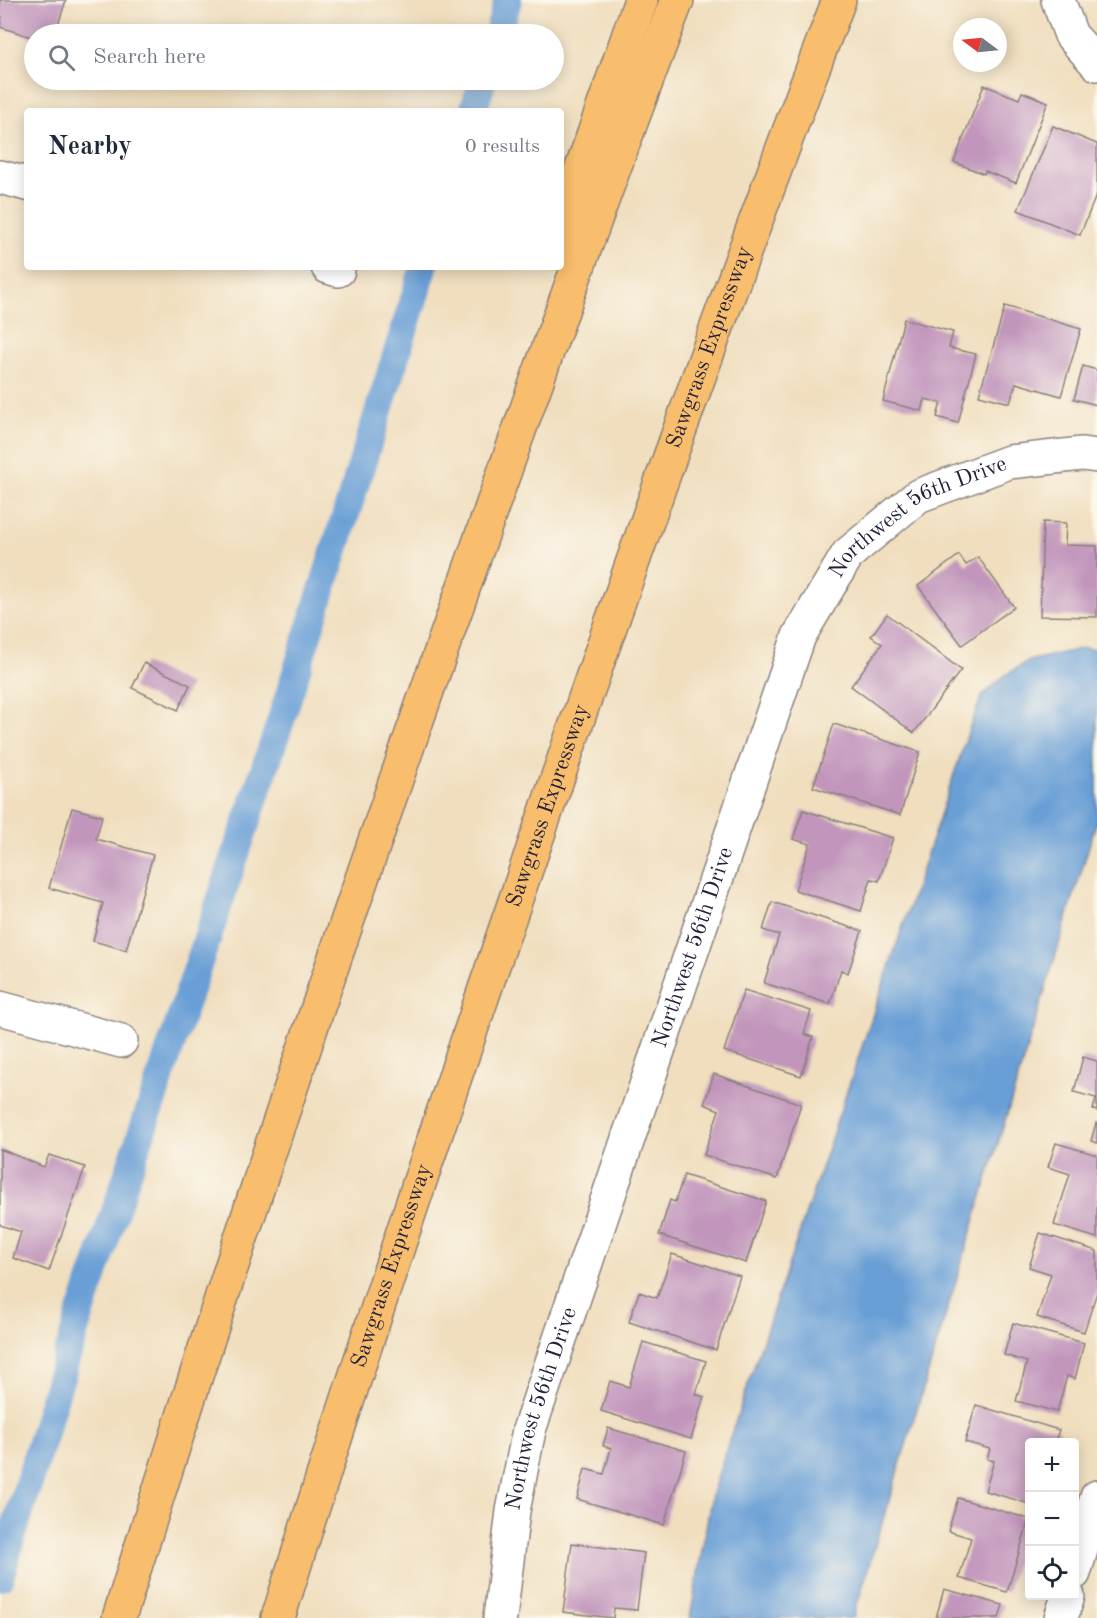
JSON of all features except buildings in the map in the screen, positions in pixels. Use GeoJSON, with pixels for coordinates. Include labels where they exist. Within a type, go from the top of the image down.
{"type":"FeatureCollection","features":[{"type":"Feature","properties":{"kind":"highway"},"geometry":{"type":"LineString","coordinates":[[564,234],[578,179],[641,0]]}},
{"type":"Feature","properties":{"kind":"highway"},"geometry":{"type":"LineString","coordinates":[[119,1618],[221,1298],[364,868],[505,466],[676,0]]}},
{"type":"Feature","properties":{"kind":"highway","name":"Sawgrass Expressway"},"geometry":{"type":"LineString","coordinates":[[278,1618],[424,1167],[571,737],[673,449],[839,0]]}},
{"type":"Feature","properties":{"kind":"highway"},"geometry":{"type":"LineString","coordinates":[[505,466],[555,270]]}},
{"type":"Feature","properties":{"kind":"street"},"geometry":{"type":"LineString","coordinates":[[1058,0],[1071,35],[1097,64]]}},
{"type":"Feature","properties":{"kind":"street"},"geometry":{"type":"LineString","coordinates":[[0,177],[24,183]]}},
{"type":"Feature","properties":{"kind":"street","name":"Northwest 56th Drive"},"geometry":{"type":"LineString","coordinates":[[500,1618],[513,1511],[529,1430],[799,636],[848,554],[918,496],[1009,462],[1082,454],[1097,456]]}},
{"type":"Feature","properties":{"kind":"street"},"geometry":{"type":"LineString","coordinates":[[0,1008],[121,1041]]}},
{"type":"Feature","properties":{"kind":"street"},"geometry":{"type":"LineString","coordinates":[[1079,1556],[1097,1497]]}},
{"type":"Feature","properties":{"kind":"street"},"geometry":{"type":"LineString","coordinates":[[1061,1618],[1067,1600]]}},
{"type":"Feature","properties":{"kind":"water"},"geometry":{"type":"Polygon","coordinates":[[[1084,648],[1097,650],[1097,820],[853,1618],[690,1618],[712,1494],[982,696],[1004,676],[1028,661],[1084,648]]]}},
{"type":"Feature","properties":{"kind":"waterway"},"geometry":{"type":"LineString","coordinates":[[501,24],[508,0]]}},
{"type":"Feature","properties":{"kind":"waterway"},"geometry":{"type":"LineString","coordinates":[[474,108],[480,90]]}},
{"type":"Feature","properties":{"kind":"waterway"},"geometry":{"type":"LineString","coordinates":[[0,1577],[76,1327],[280,723],[423,270]]}}]}
